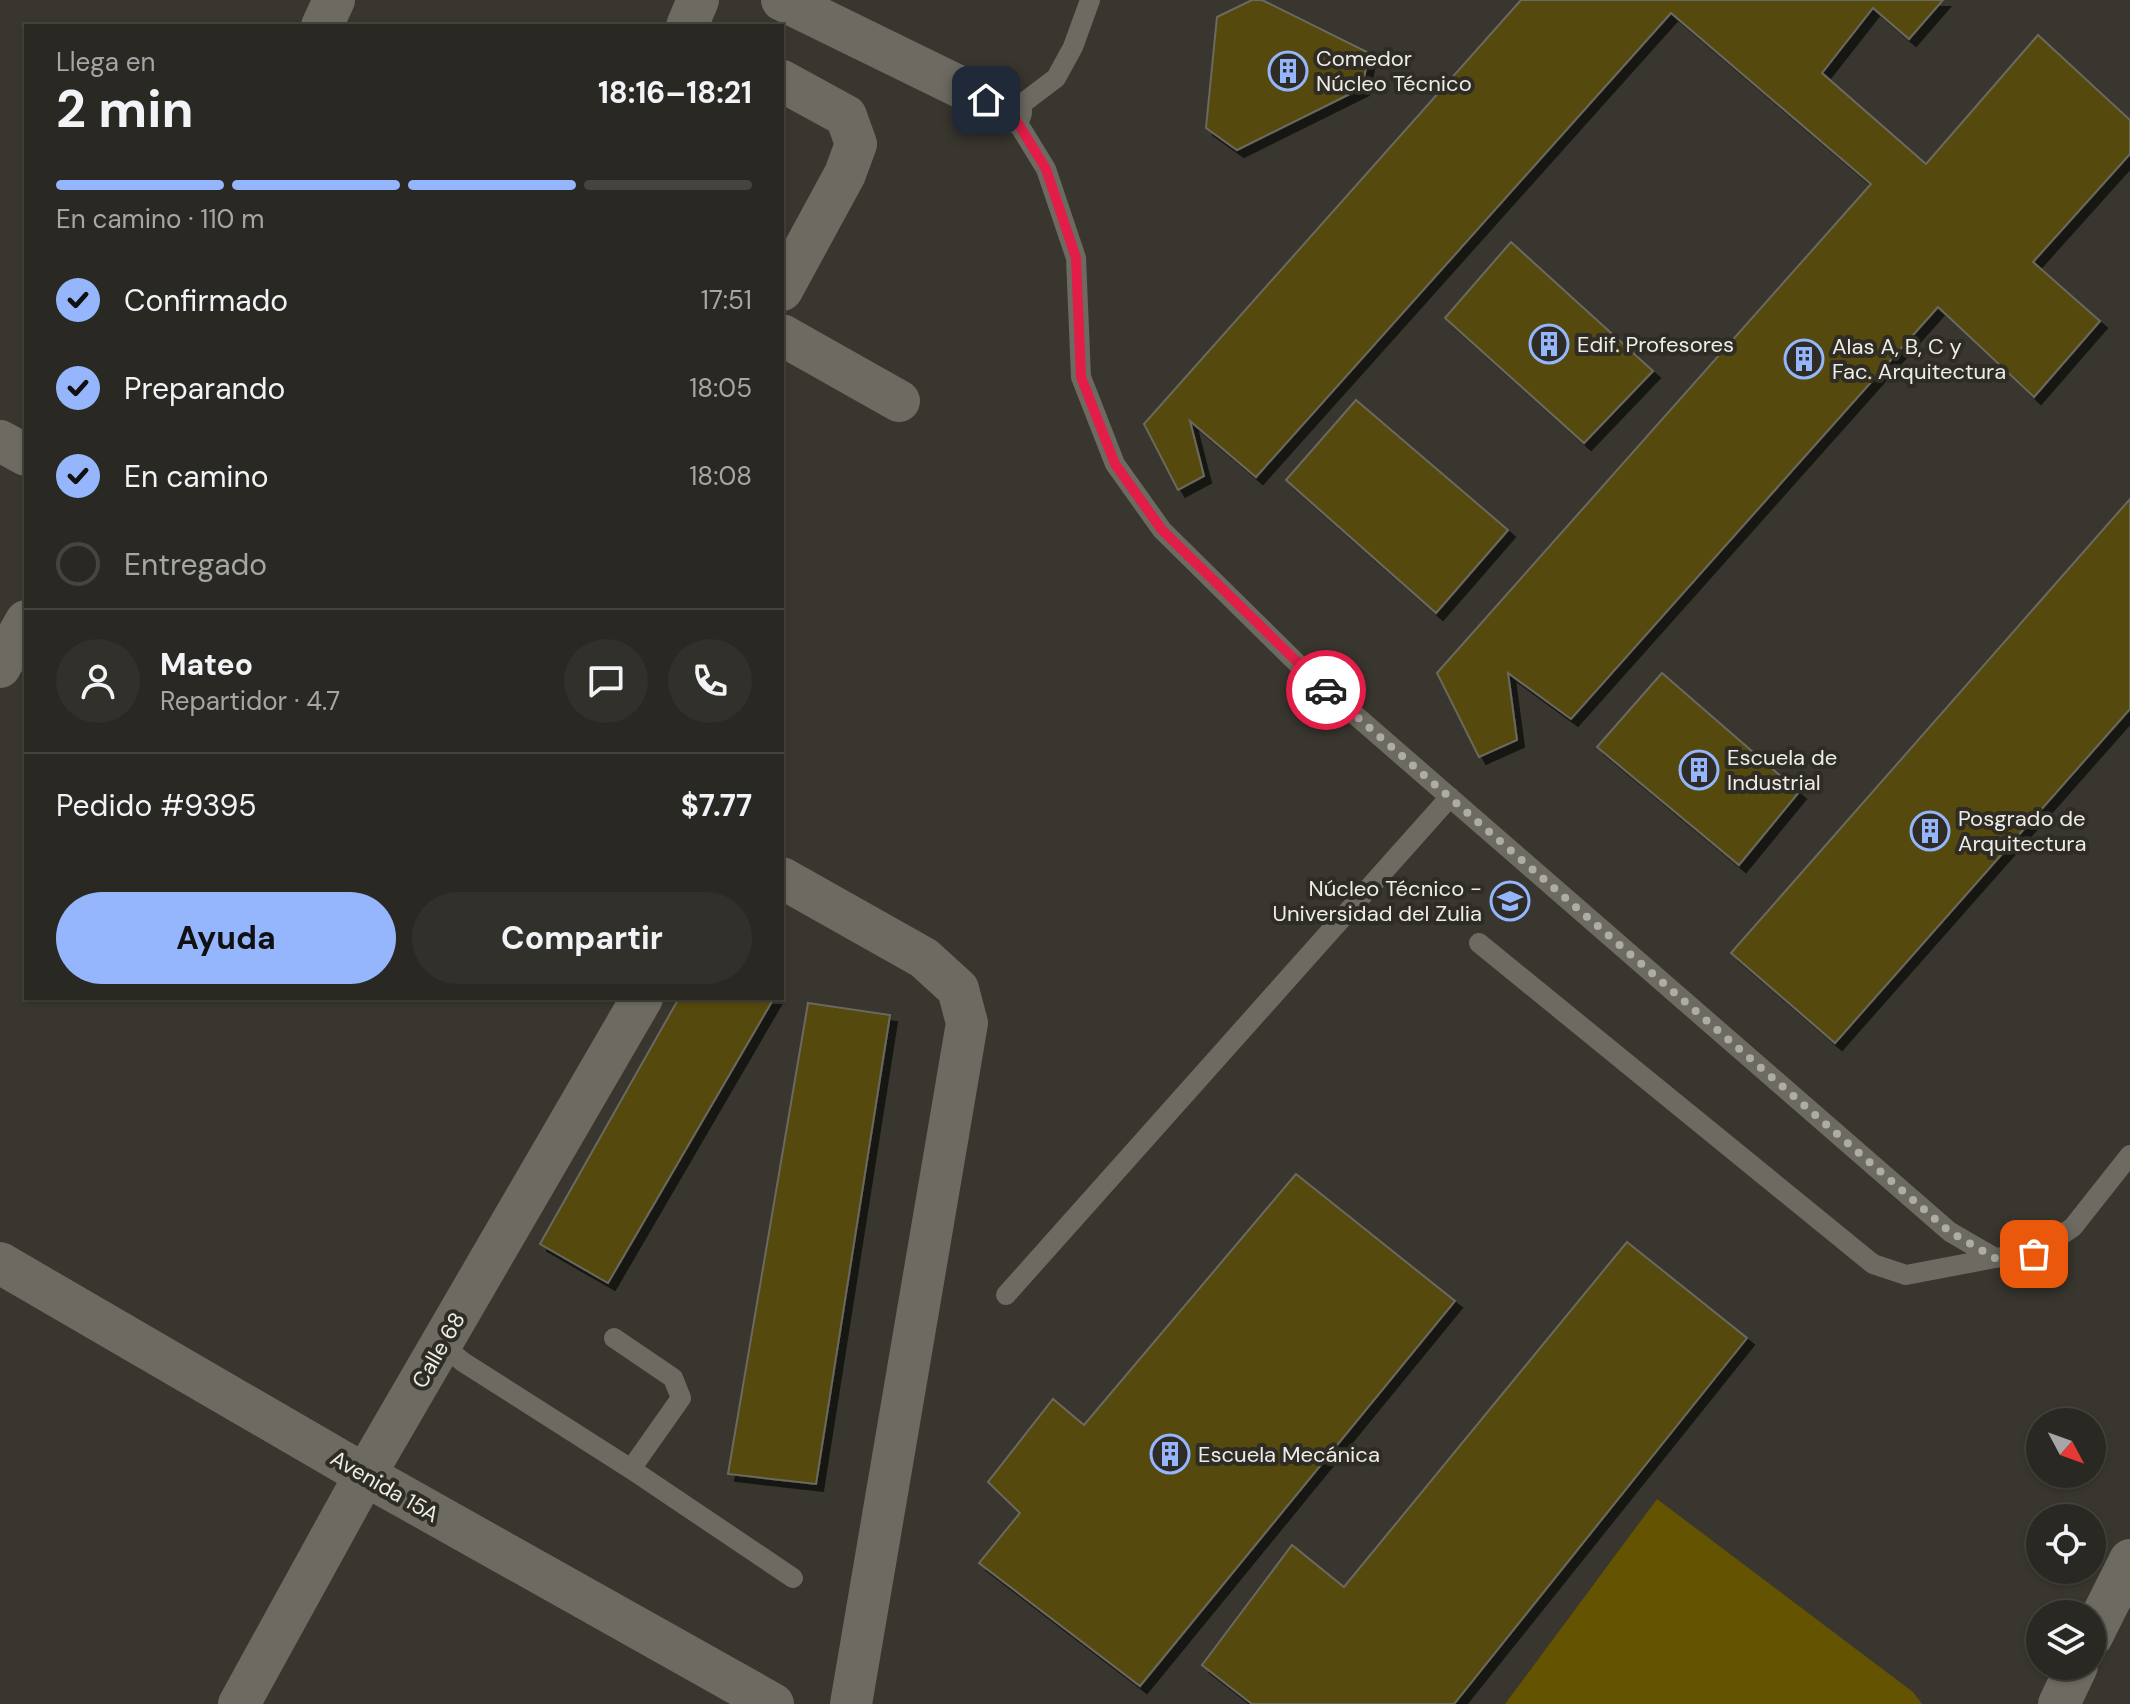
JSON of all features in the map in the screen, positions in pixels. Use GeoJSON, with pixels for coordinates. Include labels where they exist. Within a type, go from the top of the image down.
{"type":"FeatureCollection","features":[{"type":"Feature","properties":{"kind":"street"},"geometry":{"type":"LineString","coordinates":[[323,24],[334,0]]}},
{"type":"Feature","properties":{"kind":"street"},"geometry":{"type":"LineString","coordinates":[[688,24],[698,0]]}},
{"type":"Feature","properties":{"kind":"street"},"geometry":{"type":"LineString","coordinates":[[782,0],[1011,112]]}},
{"type":"Feature","properties":{"kind":"street"},"geometry":{"type":"LineString","coordinates":[[784,82],[846,116],[856,144],[845,174],[784,286]]}},
{"type":"Feature","properties":{"kind":"street"},"geometry":{"type":"LineString","coordinates":[[784,336],[899,401]]}},
{"type":"Feature","properties":{"kind":"street"},"geometry":{"type":"LineString","coordinates":[[0,441],[24,454]]}},
{"type":"Feature","properties":{"kind":"street"},"geometry":{"type":"LineString","coordinates":[[784,879],[924,958],[958,989],[967,1023],[851,1704]]}},
{"type":"Feature","properties":{"kind":"street","name":"Calle 68"},"geometry":{"type":"LineString","coordinates":[[239,1704],[365,1475],[641,1000]]}},
{"type":"Feature","properties":{"kind":"street","name":"Avenida 15A"},"geometry":{"type":"LineString","coordinates":[[0,1263],[365,1475],[773,1704]]}},
{"type":"Feature","properties":{"kind":"street"},"geometry":{"type":"LineString","coordinates":[[2106,1608],[2130,1560]]}},
{"type":"Feature","properties":{"kind":"street"},"geometry":{"type":"LineString","coordinates":[[2059,1704],[2070,1680]]}},
{"type":"Feature","properties":{"kind":"lane"},"geometry":{"type":"LineString","coordinates":[[1090,0],[1073,47],[1056,78],[1011,112],[1046,169],[1076,258],[1081,377],[1115,464],[1162,530],[1308,674],[1950,1232],[1995,1258]]}},
{"type":"Feature","properties":{"kind":"lane"},"geometry":{"type":"LineString","coordinates":[[1006,1295],[1450,797]]}},
{"type":"Feature","properties":{"kind":"lane"},"geometry":{"type":"LineString","coordinates":[[1479,943],[1873,1264],[1906,1275],[2034,1254],[2073,1227],[2130,1155]]}},
{"type":"Feature","properties":{"kind":"lane"},"geometry":{"type":"LineString","coordinates":[[614,1338],[673,1378],[681,1398],[631,1469]]}},
{"type":"Feature","properties":{"kind":"lane"},"geometry":{"type":"LineString","coordinates":[[441,1344],[463,1362],[631,1469],[793,1578]]}},
{"type":"Feature","properties":{"kind":"shaded area"},"geometry":{"type":"Polygon","coordinates":[[[1657,1499],[1913,1692],[1922,1704],[1505,1704],[1657,1499]]]}},
{"type":"Feature","properties":{"kind":"building","name":"Comedor Núcleo Técnico"},"geometry":{"type":"Polygon","coordinates":[[[1252,0],[1262,0],[1369,53],[1362,88],[1237,150],[1206,128],[1217,17],[1252,0]]]}},
{"type":"Feature","properties":{"kind":"building","name":"Alas A, B, C y Fac. Arquitectura"},"geometry":{"type":"Polygon","coordinates":[[[1521,0],[1943,0],[1909,39],[1873,8],[1822,73],[1926,164],[2038,35],[2130,120],[2130,154],[2033,262],[2100,321],[2034,397],[1938,307],[1571,719],[1508,673],[1517,740],[1479,757],[1437,673],[1871,184],[1671,13],[1256,477],[1190,421],[1204,476],[1178,490],[1144,424],[1521,0]]]}},
{"type":"Feature","properties":{"kind":"building","name":"Edif. Profesores"},"geometry":{"type":"Polygon","coordinates":[[[1511,242],[1653,371],[1584,443],[1445,318],[1511,242]]]}},
{"type":"Feature","properties":{"kind":"building"},"geometry":{"type":"Polygon","coordinates":[[[1356,400],[1508,530],[1436,613],[1286,480],[1356,400]]]}},
{"type":"Feature","properties":{"kind":"building","name":"Posgrado de Arquitectura"},"geometry":{"type":"Polygon","coordinates":[[[2130,499],[2130,709],[1835,1043],[1731,953],[2130,499]]]}},
{"type":"Feature","properties":{"kind":"building","name":"Escuela de Industrial"},"geometry":{"type":"Polygon","coordinates":[[[1662,673],[1799,792],[1739,865],[1597,747],[1662,673]]]}},
{"type":"Feature","properties":{"kind":"building"},"geometry":{"type":"Polygon","coordinates":[[[678,1000],[773,1000],[608,1283],[540,1244],[678,1000]]]}},
{"type":"Feature","properties":{"kind":"building"},"geometry":{"type":"Polygon","coordinates":[[[808,1003],[890,1015],[816,1484],[728,1474],[808,1003]]]}},
{"type":"Feature","properties":{"kind":"building","name":"Escuela Mecánica"},"geometry":{"type":"Polygon","coordinates":[[[1296,1174],[1455,1301],[1140,1686],[979,1563],[1020,1513],[988,1482],[1053,1399],[1084,1425],[1296,1174]]]}},
{"type":"Feature","properties":{"kind":"building","name":"Escuela Mecánica"},"geometry":{"type":"Polygon","coordinates":[[[1627,1242],[1747,1338],[1454,1704],[1252,1704],[1202,1665],[1292,1545],[1344,1587],[1627,1242]]]}},
{"type":"Feature","properties":{"kind":"way so far"},"geometry":{"type":"LineString","coordinates":[[1326,690],[1950,1232],[1995,1258],[2034,1254]]}},
{"type":"Feature","properties":{"kind":"place","name":"Comedor Núcleo Técnico"},"geometry":{"type":"Point","coordinates":[1288,71]}},
{"type":"Feature","properties":{"kind":"place","name":"Edif. Profesores"},"geometry":{"type":"Point","coordinates":[1549,344]}},
{"type":"Feature","properties":{"kind":"place","name":"Alas A, B, C y Fac. Arquitectura"},"geometry":{"type":"Point","coordinates":[1804,359]}},
{"type":"Feature","properties":{"kind":"place","name":"Escuela de Industrial"},"geometry":{"type":"Point","coordinates":[1699,770]}},
{"type":"Feature","properties":{"kind":"place","name":"Posgrado de Arquitectura"},"geometry":{"type":"Point","coordinates":[1930,831]}},
{"type":"Feature","properties":{"kind":"place","name":"Núcleo Técnico - Universidad del Zulia"},"geometry":{"type":"Point","coordinates":[1510,901]}},
{"type":"Feature","properties":{"kind":"place","name":"Escuela Mecánica"},"geometry":{"type":"Point","coordinates":[1170,1454]}},
{"type":"Feature","properties":{"kind":"route"},"geometry":{"type":"LineString","coordinates":[[986,100],[1011,112],[1046,169],[1076,258],[1081,377],[1115,464],[1162,530],[1326,690]]}}]}
